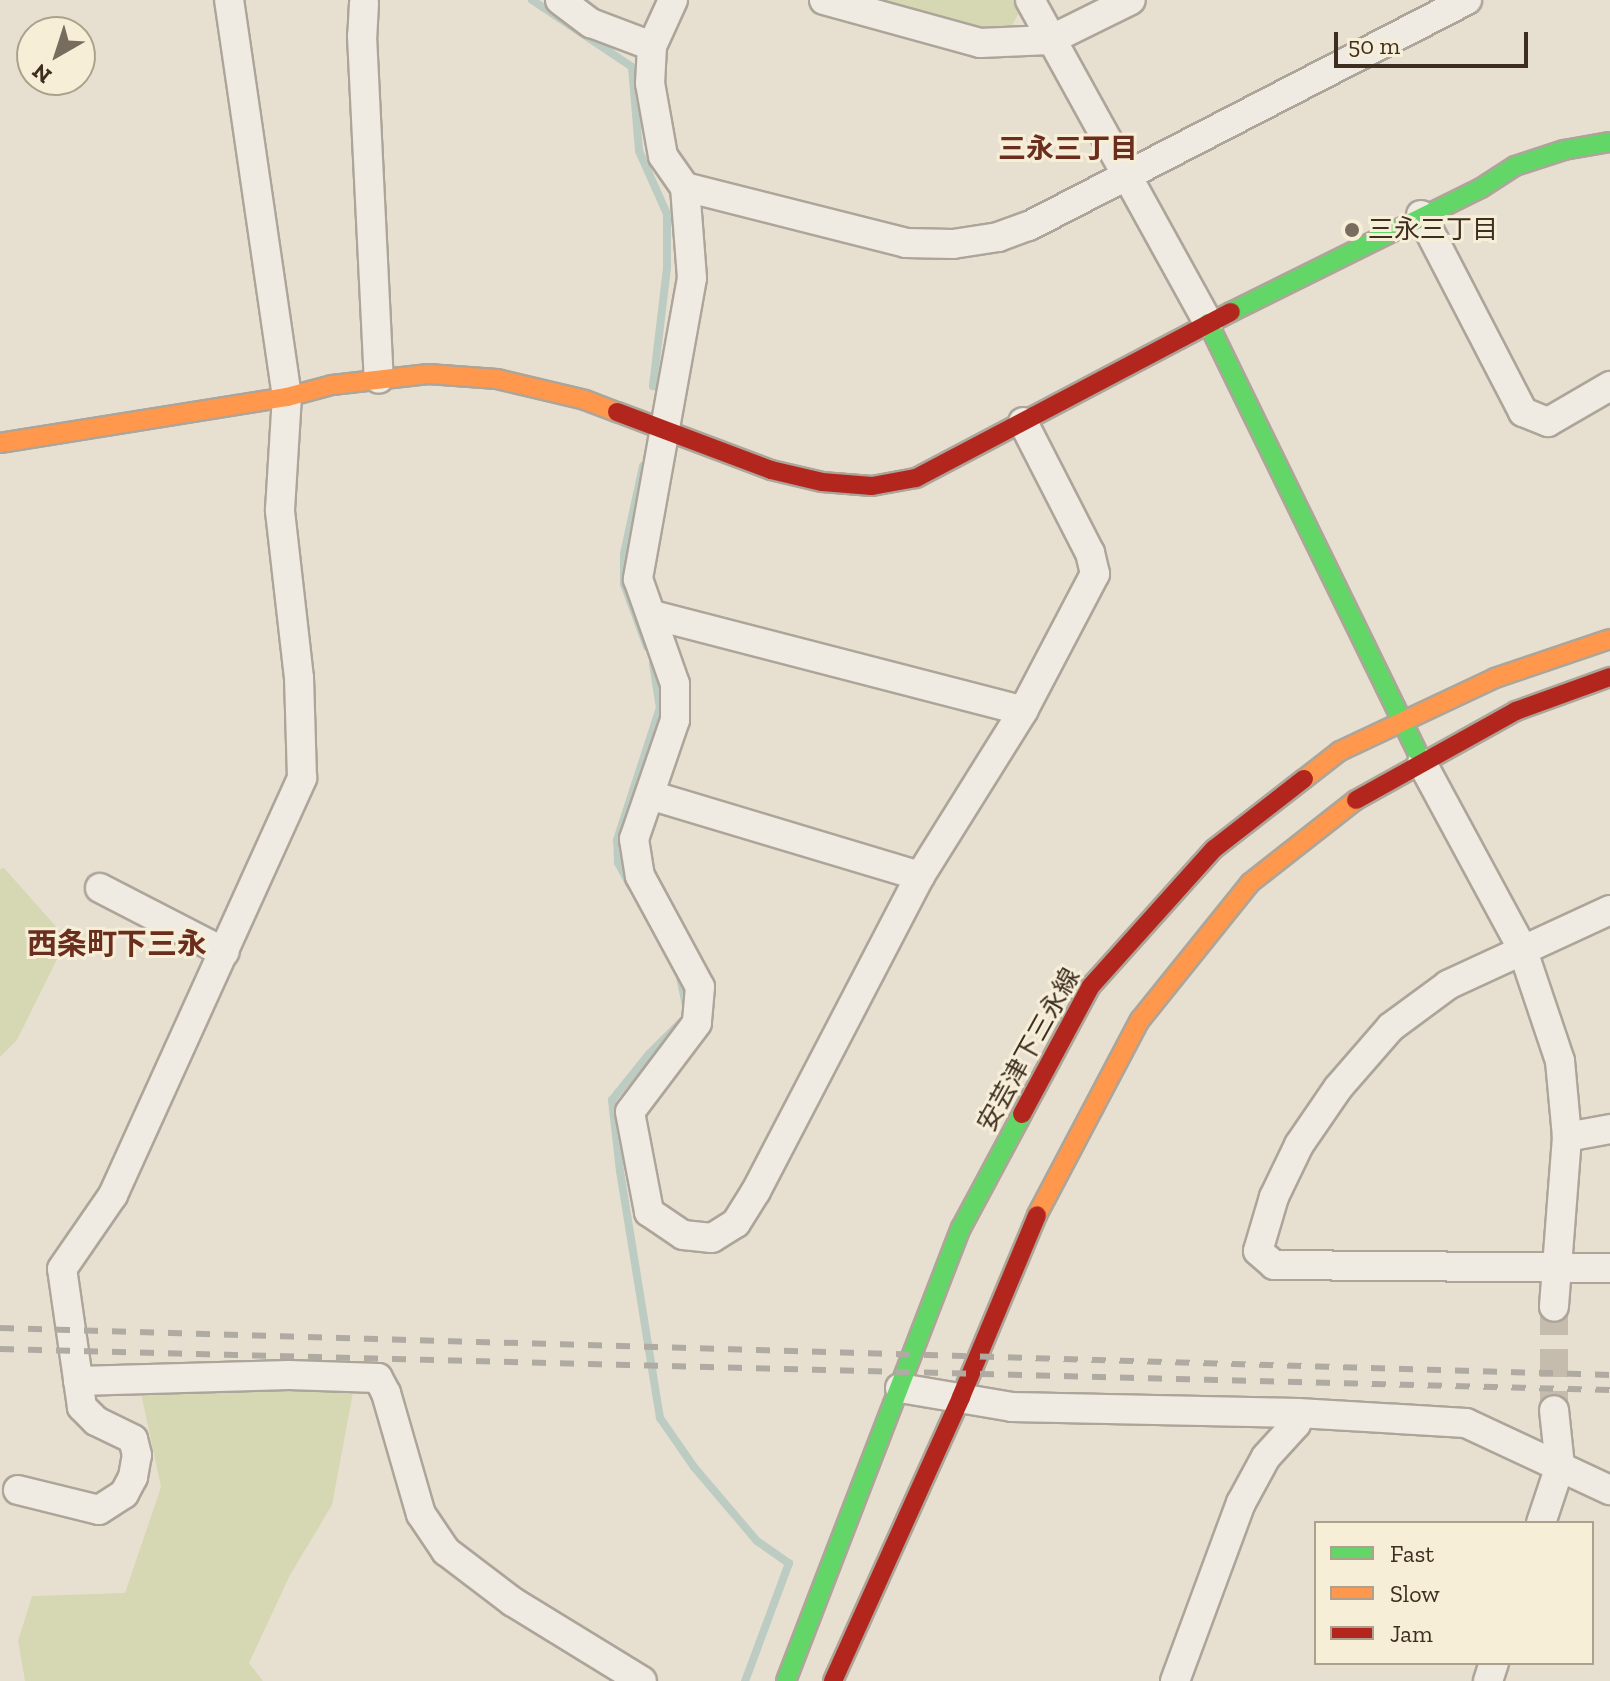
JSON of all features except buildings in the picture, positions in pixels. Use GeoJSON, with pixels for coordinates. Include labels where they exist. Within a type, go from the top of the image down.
{"type":"FeatureCollection","features":[{"type":"Feature","properties":{"kind":"main road"},"geometry":{"type":"LineString","coordinates":[[0,443],[287,397],[332,385],[428,374],[497,379],[612,408],[771,470],[822,482],[872,486],[916,478],[1208,323],[1481,188],[1515,166],[1564,150],[1610,142]]}},
{"type":"Feature","properties":{"kind":"main road"},"geometry":{"type":"LineString","coordinates":[[1208,323],[1422,763]]}},
{"type":"Feature","properties":{"kind":"main road","name":"安芸津下三永線"},"geometry":{"type":"LineString","coordinates":[[786,1681],[961,1228],[1091,986],[1214,849],[1340,751],[1495,678],[1610,639]]}},
{"type":"Feature","properties":{"kind":"main road"},"geometry":{"type":"LineString","coordinates":[[833,1681],[961,1397],[1026,1236],[1140,1020],[1250,883],[1369,790],[1516,711],[1610,677]]}},
{"type":"Feature","properties":{"kind":"street"},"geometry":{"type":"LineString","coordinates":[[18,1490],[99,1510],[124,1494],[133,1477],[137,1455],[133,1439],[96,1421],[82,1407],[62,1269],[113,1195],[302,778],[299,678],[280,510],[287,397],[229,0]]}},
{"type":"Feature","properties":{"kind":"street"},"geometry":{"type":"LineString","coordinates":[[560,0],[591,23],[652,46]]}},
{"type":"Feature","properties":{"kind":"street"},"geometry":{"type":"LineString","coordinates":[[673,0],[652,46],[650,83],[663,156],[685,187],[692,278],[667,432],[638,579],[675,684],[675,720],[634,839],[640,876],[700,987],[697,1023],[630,1112],[649,1212],[683,1235],[712,1238],[736,1223],[756,1191],[920,876],[1023,711],[1095,574],[1090,553],[1023,422]]}},
{"type":"Feature","properties":{"kind":"street"},"geometry":{"type":"LineString","coordinates":[[824,0],[980,43],[1050,40],[1131,0]]}},
{"type":"Feature","properties":{"kind":"street"},"geometry":{"type":"LineString","coordinates":[[1030,0],[1208,323]]}},
{"type":"Feature","properties":{"kind":"street"},"geometry":{"type":"LineString","coordinates":[[685,187],[906,243],[953,244],[998,237],[1029,226],[1467,0]]}},
{"type":"Feature","properties":{"kind":"street"},"geometry":{"type":"LineString","coordinates":[[364,3],[362,36],[379,379]]}},
{"type":"Feature","properties":{"kind":"street"},"geometry":{"type":"LineString","coordinates":[[1421,215],[1523,412],[1548,422],[1610,386]]}},
{"type":"Feature","properties":{"kind":"street"},"geometry":{"type":"LineString","coordinates":[[653,615],[1023,711]]}},
{"type":"Feature","properties":{"kind":"street"},"geometry":{"type":"LineString","coordinates":[[1422,763],[1522,948],[1560,1061],[1567,1137],[1554,1307]]}},
{"type":"Feature","properties":{"kind":"street"},"geometry":{"type":"LineString","coordinates":[[650,795],[920,876]]}},
{"type":"Feature","properties":{"kind":"street"},"geometry":{"type":"LineString","coordinates":[[100,888],[224,952]]}},
{"type":"Feature","properties":{"kind":"street"},"geometry":{"type":"LineString","coordinates":[[1610,910],[1522,948],[1448,985],[1391,1027],[1338,1088],[1299,1145],[1274,1197],[1258,1251],[1274,1265],[1610,1268]]}},
{"type":"Feature","properties":{"kind":"street"},"geometry":{"type":"LineString","coordinates":[[1567,1137],[1610,1129]]}},
{"type":"Feature","properties":{"kind":"street"},"geometry":{"type":"LineString","coordinates":[[78,1381],[289,1375],[378,1378],[386,1393],[421,1514],[446,1551],[513,1602],[642,1681]]}},
{"type":"Feature","properties":{"kind":"street"},"geometry":{"type":"LineString","coordinates":[[900,1388],[1012,1407],[1298,1413],[1466,1423],[1610,1490]]}},
{"type":"Feature","properties":{"kind":"street"},"geometry":{"type":"LineString","coordinates":[[1542,1521],[1560,1466],[1554,1410]]}},
{"type":"Feature","properties":{"kind":"street"},"geometry":{"type":"LineString","coordinates":[[1175,1681],[1241,1503],[1266,1457],[1296,1424],[1298,1413]]}},
{"type":"Feature","properties":{"kind":"green space"},"geometry":{"type":"Polygon","coordinates":[[[861,0],[1012,0],[1019,13],[1007,34],[941,25],[861,0]]]}},
{"type":"Feature","properties":{"kind":"green space"},"geometry":{"type":"Polygon","coordinates":[[[4,868],[67,939],[17,1040],[0,1057],[0,869],[4,868]]]}},
{"type":"Feature","properties":{"kind":"green space"},"geometry":{"type":"Polygon","coordinates":[[[139,1384],[354,1387],[332,1505],[290,1575],[249,1663],[263,1681],[25,1681],[18,1641],[32,1596],[125,1593],[161,1487],[139,1384]]]}},
{"type":"Feature","properties":{"kind":"waterway"},"geometry":{"type":"LineString","coordinates":[[532,0],[632,67],[639,151],[667,214],[667,268],[653,386]]}},
{"type":"Feature","properties":{"kind":"waterway"},"geometry":{"type":"LineString","coordinates":[[643,466],[624,554],[624,584],[647,647]]}},
{"type":"Feature","properties":{"kind":"waterway"},"geometry":{"type":"LineString","coordinates":[[631,887],[618,863],[617,840],[660,708],[653,664]]}},
{"type":"Feature","properties":{"kind":"waterway"},"geometry":{"type":"LineString","coordinates":[[680,977],[686,1006]]}},
{"type":"Feature","properties":{"kind":"waterway"},"geometry":{"type":"LineString","coordinates":[[682,1021],[649,1054],[612,1100],[620,1171],[660,1418],[694,1467],[757,1541],[789,1563],[745,1681]]}},
{"type":"Feature","properties":{"kind":"tunnel"},"geometry":{"type":"LineString","coordinates":[[1554,1307],[1554,1410]]}},
{"type":"Feature","properties":{"kind":"railway"},"geometry":{"type":"LineString","coordinates":[[0,1328],[1610,1375]]}},
{"type":"Feature","properties":{"kind":"railway"},"geometry":{"type":"LineString","coordinates":[[0,1349],[1610,1390]]}},
{"type":"Feature","properties":{"kind":"traffic: fast"},"geometry":{"type":"LineString","coordinates":[[1231,312],[1481,188],[1515,166],[1564,150],[1610,142]]}},
{"type":"Feature","properties":{"kind":"traffic: fast"},"geometry":{"type":"LineString","coordinates":[[1208,323],[1417,751]]}},
{"type":"Feature","properties":{"kind":"traffic: fast"},"geometry":{"type":"LineString","coordinates":[[786,1681],[961,1228],[1022,1114]]}},
{"type":"Feature","properties":{"kind":"traffic: slow"},"geometry":{"type":"LineString","coordinates":[[0,443],[287,397],[332,385],[428,374],[497,379],[585,400],[617,412]]}},
{"type":"Feature","properties":{"kind":"traffic: slow"},"geometry":{"type":"LineString","coordinates":[[1304,779],[1340,751],[1495,678],[1610,639]]}},
{"type":"Feature","properties":{"kind":"traffic: slow"},"geometry":{"type":"LineString","coordinates":[[1037,1215],[1140,1020],[1250,883],[1356,800]]}},
{"type":"Feature","properties":{"kind":"traffic: jam"},"geometry":{"type":"LineString","coordinates":[[617,412],[771,470],[822,482],[872,486],[916,478],[1231,312]]}},
{"type":"Feature","properties":{"kind":"traffic: jam"},"geometry":{"type":"LineString","coordinates":[[1356,800],[1516,711],[1610,677]]}},
{"type":"Feature","properties":{"kind":"traffic: jam"},"geometry":{"type":"LineString","coordinates":[[1022,1114],[1091,986],[1214,849],[1304,779]]}},
{"type":"Feature","properties":{"kind":"traffic: jam"},"geometry":{"type":"LineString","coordinates":[[833,1681],[961,1397],[1037,1215]]}},
{"type":"Feature","properties":{"kind":"place","name":"三永三丁目"},"geometry":{"type":"Point","coordinates":[1352,230]}},
{"type":"Feature","properties":{"kind":"district","name":"三永三丁目"},"geometry":{"type":"Point","coordinates":[1068,149]}},
{"type":"Feature","properties":{"kind":"district","name":"西条町下三永"},"geometry":{"type":"Point","coordinates":[117,944]}}]}
